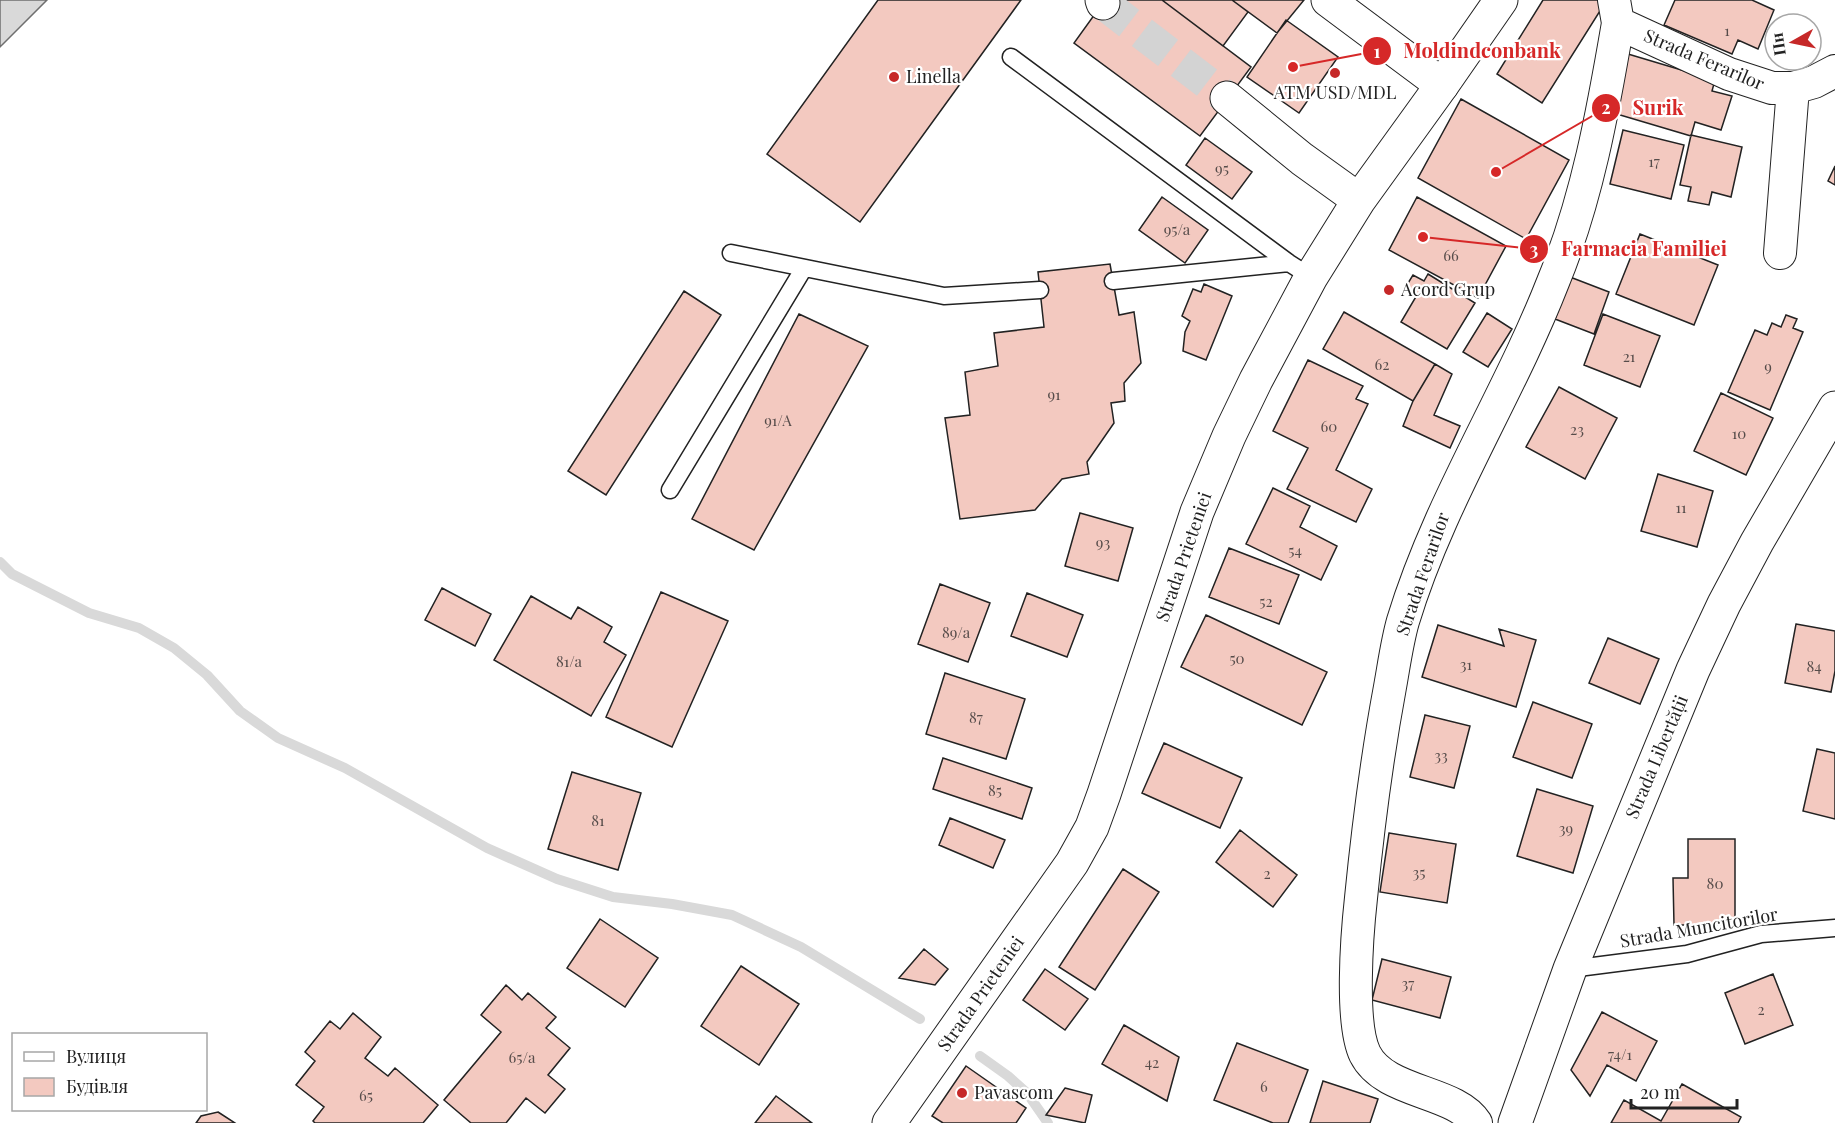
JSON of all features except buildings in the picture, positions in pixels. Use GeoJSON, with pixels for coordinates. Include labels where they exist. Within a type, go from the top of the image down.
{"type":"FeatureCollection","features":[{"type":"Feature","properties":{"kind":"main road"},"geometry":{"type":"LineString","coordinates":[[1328,0],[1442,85]]}},
{"type":"Feature","properties":{"kind":"main road","name":"Strada Prieteniei"},"geometry":{"type":"LineString","coordinates":[[889,1123],[1053,891],[1092,827],[1197,512],[1228,436],[1256,380],[1300,270],[1359,200],[1501,0]]}},
{"type":"Feature","properties":{"kind":"main road"},"geometry":{"type":"LineString","coordinates":[[1227,98],[1302,159],[1359,200]]}},
{"type":"Feature","properties":{"kind":"main road","name":"Strada Libertății"},"geometry":{"type":"LineString","coordinates":[[1515,1123],[1570,969],[1684,692],[1724,604],[1762,533],[1835,408]]}},
{"type":"Feature","properties":{"kind":"street","name":"Strada Ferarilor"},"geometry":{"type":"LineString","coordinates":[[1476,1123],[1456,1105],[1411,1088],[1376,1068],[1366,1056],[1359,1036],[1357,938],[1367,835],[1383,723],[1403,623],[1444,511],[1553,283],[1582,200],[1616,12],[1737,77],[1772,88],[1793,88],[1814,82],[1835,71]]}},
{"type":"Feature","properties":{"kind":"street"},"geometry":{"type":"LineString","coordinates":[[1780,253],[1793,88]]}},
{"type":"Feature","properties":{"kind":"lane"},"geometry":{"type":"LineString","coordinates":[[1011,57],[1300,270]]}},
{"type":"Feature","properties":{"kind":"lane"},"geometry":{"type":"LineString","coordinates":[[731,253],[944,296],[1040,290]]}},
{"type":"Feature","properties":{"kind":"lane"},"geometry":{"type":"LineString","coordinates":[[670,490],[804,268]]}},
{"type":"Feature","properties":{"kind":"lane"},"geometry":{"type":"LineString","coordinates":[[1113,281],[1300,270]]}},
{"type":"Feature","properties":{"kind":"lane","name":"Strada Muncitorilor"},"geometry":{"type":"LineString","coordinates":[[1570,969],[1687,954],[1761,934],[1835,928]]}},
{"type":"Feature","properties":{"kind":"shaded area"},"geometry":{"type":"Polygon","coordinates":[[[0,0],[47,0],[0,47],[0,0]]]}},
{"type":"Feature","properties":{"kind":"waterway"},"geometry":{"type":"LineString","coordinates":[[0,562],[12,574],[89,613],[139,628],[174,648],[207,675],[240,711],[278,738],[345,768],[487,848],[557,879],[613,897],[672,904],[732,915],[801,947],[920,1019]]}},
{"type":"Feature","properties":{"kind":"waterway"},"geometry":{"type":"LineString","coordinates":[[980,1056],[1027,1093],[1048,1123]]}},
{"type":"Feature","properties":{"kind":"tunnel"},"geometry":{"type":"LineString","coordinates":[[1103,3],[1227,98]]}},
{"type":"Feature","properties":{"kind":"place","name":"Moldindconbank"},"geometry":{"type":"Point","coordinates":[1293,67]}},
{"type":"Feature","properties":{"kind":"place","name":"ATM USD/MDL"},"geometry":{"type":"Point","coordinates":[1335,73]}},
{"type":"Feature","properties":{"kind":"place","name":"Linella"},"geometry":{"type":"Point","coordinates":[894,77]}},
{"type":"Feature","properties":{"kind":"place","name":"Surik"},"geometry":{"type":"Point","coordinates":[1496,172]}},
{"type":"Feature","properties":{"kind":"place","name":"Farmacia Familiei"},"geometry":{"type":"Point","coordinates":[1423,237]}},
{"type":"Feature","properties":{"kind":"place","name":"Acord Grup"},"geometry":{"type":"Point","coordinates":[1389,290]}},
{"type":"Feature","properties":{"kind":"place","name":"Pavascom"},"geometry":{"type":"Point","coordinates":[962,1093]}}]}
